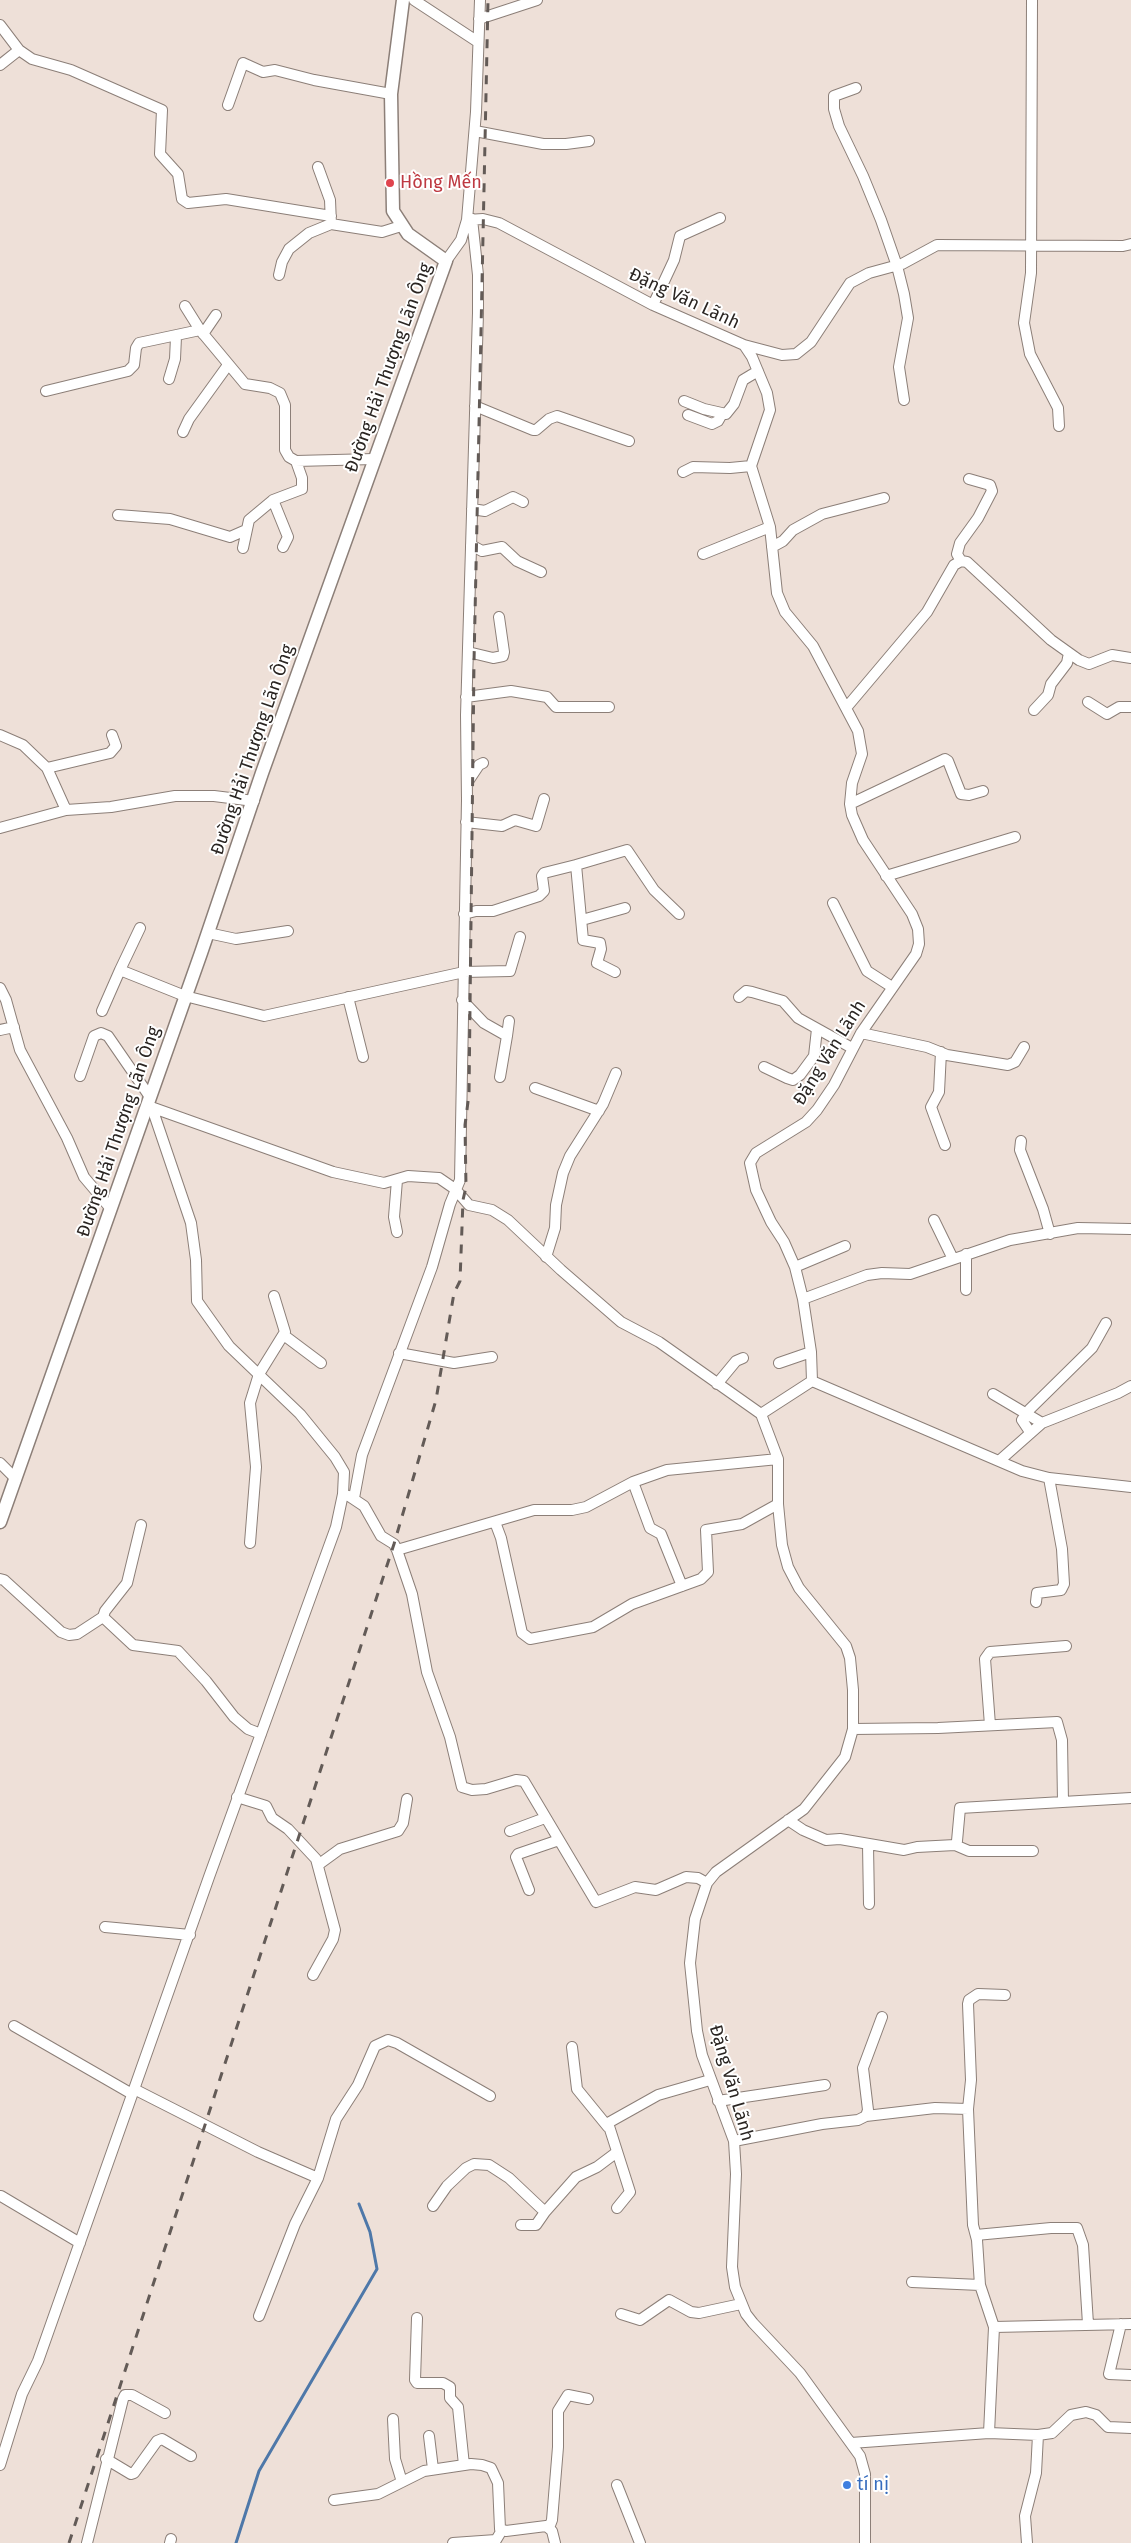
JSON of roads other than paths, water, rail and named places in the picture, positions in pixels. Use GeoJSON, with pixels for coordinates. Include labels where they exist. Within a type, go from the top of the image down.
{"type":"FeatureCollection","features":[{"type":"Feature","properties":{"kind":"street","name":"Đường Hải Thượng Lãn Ông"},"geometry":{"type":"LineString","coordinates":[[0,1522],[150,1104],[185,996],[374,459],[446,261],[408,234],[393,211],[391,94],[403,0]]}},
{"type":"Feature","properties":{"kind":"street"},"geometry":{"type":"LineString","coordinates":[[414,0],[478,42]]}},
{"type":"Feature","properties":{"kind":"street"},"geometry":{"type":"LineString","coordinates":[[0,2465],[22,2394],[38,2361],[190,1935],[237,1797],[336,1527],[348,1496],[359,1478],[362,1455],[432,1267],[455,1189],[460,1180],[467,783],[466,697],[478,275],[469,219],[475,131],[480,0]]}},
{"type":"Feature","properties":{"kind":"street"},"geometry":{"type":"LineString","coordinates":[[479,19],[537,0]]}},
{"type":"Feature","properties":{"kind":"street"},"geometry":{"type":"LineString","coordinates":[[1032,0],[1031,273],[1026,307],[1025,334],[1030,354],[1058,408],[1059,426]]}},
{"type":"Feature","properties":{"kind":"street"},"geometry":{"type":"LineString","coordinates":[[0,25],[19,50],[32,59],[71,70],[162,110],[160,154],[178,174],[182,199],[188,203],[226,199],[382,232],[401,226]]}},
{"type":"Feature","properties":{"kind":"street"},"geometry":{"type":"LineString","coordinates":[[0,65],[19,50]]}},
{"type":"Feature","properties":{"kind":"street"},"geometry":{"type":"LineString","coordinates":[[228,105],[243,64],[263,72],[275,70],[314,80],[391,94]]}},
{"type":"Feature","properties":{"kind":"street"},"geometry":{"type":"LineString","coordinates":[[856,88],[834,96],[834,109],[839,126],[863,176],[897,266],[908,318],[899,367],[904,400]]}},
{"type":"Feature","properties":{"kind":"street"},"geometry":{"type":"LineString","coordinates":[[475,131],[543,144],[561,145],[590,141]]}},
{"type":"Feature","properties":{"kind":"street"},"geometry":{"type":"LineString","coordinates":[[318,167],[328,193],[331,220]]}},
{"type":"Feature","properties":{"kind":"street","name":"Đặng Văn Lãnh"},"geometry":{"type":"LineString","coordinates":[[469,219],[483,218],[499,223],[653,305],[744,345],[767,393],[770,410],[769,417],[751,466],[770,527],[774,579],[779,601],[785,612],[813,646],[860,736],[862,754],[852,783],[850,804],[856,828],[912,914],[919,935],[916,954],[860,1033],[834,1085],[817,1110],[806,1122],[756,1153],[750,1162],[756,1190],[770,1222],[784,1242],[795,1267],[803,1299],[811,1352],[812,1382]]}},
{"type":"Feature","properties":{"kind":"street"},"geometry":{"type":"LineString","coordinates":[[653,305],[674,260],[680,236],[720,218]]}},
{"type":"Feature","properties":{"kind":"street"},"geometry":{"type":"LineString","coordinates":[[446,261],[461,240],[469,219]]}},
{"type":"Feature","properties":{"kind":"street"},"geometry":{"type":"LineString","coordinates":[[279,275],[282,262],[289,249],[309,233],[331,220]]}},
{"type":"Feature","properties":{"kind":"street"},"geometry":{"type":"LineString","coordinates":[[744,345],[787,356],[796,354],[811,342],[850,283],[869,274],[897,266],[940,244],[1123,246],[1131,244]]}},
{"type":"Feature","properties":{"kind":"street"},"geometry":{"type":"LineString","coordinates":[[185,306],[201,332],[245,384],[270,388],[280,393],[285,405],[285,450],[290,457],[296,461],[374,459]]}},
{"type":"Feature","properties":{"kind":"street"},"geometry":{"type":"LineString","coordinates":[[46,391],[128,371],[134,365],[138,344],[201,332],[216,315]]}},
{"type":"Feature","properties":{"kind":"street"},"geometry":{"type":"LineString","coordinates":[[169,379],[175,359],[176,337]]}},
{"type":"Feature","properties":{"kind":"street"},"geometry":{"type":"LineString","coordinates":[[183,432],[189,418],[228,365]]}},
{"type":"Feature","properties":{"kind":"street"},"geometry":{"type":"LineString","coordinates":[[684,401],[722,414],[731,411],[743,380],[758,371]]}},
{"type":"Feature","properties":{"kind":"street"},"geometry":{"type":"LineString","coordinates":[[475,406],[532,430],[536,430],[549,419],[557,416],[629,441]]}},
{"type":"Feature","properties":{"kind":"street"},"geometry":{"type":"LineString","coordinates":[[688,415],[712,424],[718,421],[722,414]]}},
{"type":"Feature","properties":{"kind":"street"},"geometry":{"type":"LineString","coordinates":[[244,548],[249,520],[273,500],[302,489],[302,478],[296,461]]}},
{"type":"Feature","properties":{"kind":"street"},"geometry":{"type":"LineString","coordinates":[[683,472],[693,467],[730,468],[751,466]]}},
{"type":"Feature","properties":{"kind":"street"},"geometry":{"type":"LineString","coordinates":[[960,562],[957,554],[960,543],[978,518],[992,491],[990,485],[969,479]]}},
{"type":"Feature","properties":{"kind":"street"},"geometry":{"type":"LineString","coordinates":[[472,509],[485,511],[513,497],[524,502]]}},
{"type":"Feature","properties":{"kind":"street"},"geometry":{"type":"LineString","coordinates":[[772,547],[783,541],[794,530],[822,514],[884,498]]}},
{"type":"Feature","properties":{"kind":"street"},"geometry":{"type":"LineString","coordinates":[[273,500],[288,537],[283,547]]}},
{"type":"Feature","properties":{"kind":"street"},"geometry":{"type":"LineString","coordinates":[[118,514],[170,519],[230,537],[246,530]]}},
{"type":"Feature","properties":{"kind":"street"},"geometry":{"type":"LineString","coordinates":[[703,554],[770,527]]}},
{"type":"Feature","properties":{"kind":"street"},"geometry":{"type":"LineString","coordinates":[[471,545],[482,551],[502,548],[517,561],[541,572]]}},
{"type":"Feature","properties":{"kind":"street"},"geometry":{"type":"LineString","coordinates":[[846,708],[927,612],[954,565],[960,562],[967,562],[1051,640],[1069,653],[1089,664],[1112,655],[1131,658]]}},
{"type":"Feature","properties":{"kind":"street"},"geometry":{"type":"LineString","coordinates":[[468,652],[493,658],[502,656],[504,652],[499,617]]}},
{"type":"Feature","properties":{"kind":"street"},"geometry":{"type":"LineString","coordinates":[[1034,710],[1048,695],[1051,684],[1067,663],[1069,653]]}},
{"type":"Feature","properties":{"kind":"street"},"geometry":{"type":"LineString","coordinates":[[466,697],[511,691],[547,697],[556,707],[609,707]]}},
{"type":"Feature","properties":{"kind":"street"},"geometry":{"type":"LineString","coordinates":[[1088,702],[1107,714],[1119,707],[1131,707]]}},
{"type":"Feature","properties":{"kind":"street"},"geometry":{"type":"LineString","coordinates":[[0,735],[24,745],[47,768],[66,810]]}},
{"type":"Feature","properties":{"kind":"street"},"geometry":{"type":"LineString","coordinates":[[47,768],[110,753],[116,746],[112,735]]}},
{"type":"Feature","properties":{"kind":"street"},"geometry":{"type":"LineString","coordinates":[[850,804],[945,759],[948,761],[961,794],[969,795],[983,791]]}},
{"type":"Feature","properties":{"kind":"street"},"geometry":{"type":"LineString","coordinates":[[467,783],[479,765],[484,763]]}},
{"type":"Feature","properties":{"kind":"street"},"geometry":{"type":"LineString","coordinates":[[0,828],[66,810],[111,807],[175,796],[214,796],[254,801]]}},
{"type":"Feature","properties":{"kind":"street"},"geometry":{"type":"LineString","coordinates":[[466,822],[502,826],[515,820],[536,826],[544,799]]}},
{"type":"Feature","properties":{"kind":"street"},"geometry":{"type":"LineString","coordinates":[[886,876],[1015,837]]}},
{"type":"Feature","properties":{"kind":"street"},"geometry":{"type":"LineString","coordinates":[[464,914],[476,911],[493,911],[539,896],[544,891],[542,876],[544,873],[627,850],[654,890],[679,914]]}},
{"type":"Feature","properties":{"kind":"street"},"geometry":{"type":"LineString","coordinates":[[576,865],[583,940],[600,943],[601,949],[597,963],[615,972]]}},
{"type":"Feature","properties":{"kind":"street"},"geometry":{"type":"LineString","coordinates":[[833,903],[867,971],[892,988]]}},
{"type":"Feature","properties":{"kind":"street"},"geometry":{"type":"LineString","coordinates":[[582,920],[625,908]]}},
{"type":"Feature","properties":{"kind":"street"},"geometry":{"type":"LineString","coordinates":[[102,1011],[140,928]]}},
{"type":"Feature","properties":{"kind":"street"},"geometry":{"type":"LineString","coordinates":[[208,933],[236,938],[288,931]]}},
{"type":"Feature","properties":{"kind":"street"},"geometry":{"type":"LineString","coordinates":[[120,970],[185,996],[264,1016],[464,972],[510,971],[520,937]]}},
{"type":"Feature","properties":{"kind":"street"},"geometry":{"type":"LineString","coordinates":[[0,988],[6,1000],[23,1057],[67,1138],[84,1177],[111,1209]]}},
{"type":"Feature","properties":{"kind":"street"},"geometry":{"type":"LineString","coordinates":[[739,997],[746,991],[783,1001],[798,1018],[852,1048]]}},
{"type":"Feature","properties":{"kind":"street"},"geometry":{"type":"LineString","coordinates":[[348,997],[363,1057]]}},
{"type":"Feature","properties":{"kind":"street"},"geometry":{"type":"LineString","coordinates":[[462,1000],[484,1023],[507,1036]]}},
{"type":"Feature","properties":{"kind":"street"},"geometry":{"type":"LineString","coordinates":[[500,1077],[509,1021]]}},
{"type":"Feature","properties":{"kind":"street"},"geometry":{"type":"LineString","coordinates":[[0,1030],[14,1027]]}},
{"type":"Feature","properties":{"kind":"street"},"geometry":{"type":"LineString","coordinates":[[764,1067],[793,1080],[800,1075],[814,1056],[818,1029]]}},
{"type":"Feature","properties":{"kind":"street"},"geometry":{"type":"LineString","coordinates":[[80,1076],[94,1036],[101,1033],[108,1036],[150,1104],[191,1223],[196,1260],[196,1300],[229,1346],[300,1414],[342,1467],[348,1496],[368,1511],[381,1536],[394,1544],[412,1594],[427,1672],[450,1737],[461,1784],[465,1789],[486,1789],[521,1780],[527,1786],[596,1902],[635,1887],[652,1891],[686,1878],[698,1878],[707,1883]]}},
{"type":"Feature","properties":{"kind":"street"},"geometry":{"type":"LineString","coordinates":[[860,1033],[1008,1065],[1015,1062],[1024,1047]]}},
{"type":"Feature","properties":{"kind":"street"},"geometry":{"type":"LineString","coordinates":[[941,1052],[939,1092],[931,1107],[945,1145]]}},
{"type":"Feature","properties":{"kind":"street"},"geometry":{"type":"LineString","coordinates":[[546,1257],[555,1228],[556,1205],[563,1174],[570,1156],[599,1111],[616,1073]]}},
{"type":"Feature","properties":{"kind":"street"},"geometry":{"type":"LineString","coordinates":[[535,1088],[599,1111]]}},
{"type":"Feature","properties":{"kind":"street"},"geometry":{"type":"LineString","coordinates":[[150,1104],[333,1172],[384,1183],[408,1176],[425,1175],[439,1178],[455,1189],[469,1205],[492,1210],[502,1216],[546,1257],[622,1322],[659,1342],[761,1414],[812,1382],[1022,1471],[1049,1478],[1131,1487]]}},
{"type":"Feature","properties":{"kind":"street"},"geometry":{"type":"LineString","coordinates":[[1021,1141],[1020,1150],[1043,1208],[1050,1234]]}},
{"type":"Feature","properties":{"kind":"street"},"geometry":{"type":"LineString","coordinates":[[397,1180],[394,1217],[397,1232]]}},
{"type":"Feature","properties":{"kind":"street"},"geometry":{"type":"LineString","coordinates":[[934,1220],[953,1259]]}},
{"type":"Feature","properties":{"kind":"street"},"geometry":{"type":"LineString","coordinates":[[803,1299],[867,1275],[882,1273],[910,1274],[1010,1240],[1078,1228],[1131,1229]]}},
{"type":"Feature","properties":{"kind":"street"},"geometry":{"type":"LineString","coordinates":[[795,1267],[846,1246]]}},
{"type":"Feature","properties":{"kind":"street"},"geometry":{"type":"LineString","coordinates":[[966,1254],[966,1290]]}},
{"type":"Feature","properties":{"kind":"street"},"geometry":{"type":"LineString","coordinates":[[274,1296],[285,1336],[321,1363]]}},
{"type":"Feature","properties":{"kind":"street"},"geometry":{"type":"LineString","coordinates":[[1030,1432],[1022,1420],[1025,1415],[1046,1390],[1092,1348],[1106,1323]]}},
{"type":"Feature","properties":{"kind":"street"},"geometry":{"type":"LineString","coordinates":[[250,1543],[256,1468],[249,1409],[259,1374],[285,1336]]}},
{"type":"Feature","properties":{"kind":"street"},"geometry":{"type":"LineString","coordinates":[[779,1363],[811,1352]]}},
{"type":"Feature","properties":{"kind":"street"},"geometry":{"type":"LineString","coordinates":[[400,1353],[454,1363],[492,1357]]}},
{"type":"Feature","properties":{"kind":"street"},"geometry":{"type":"LineString","coordinates":[[717,1384],[736,1362],[744,1358]]}},
{"type":"Feature","properties":{"kind":"street"},"geometry":{"type":"LineString","coordinates":[[999,1461],[1042,1423],[1131,1386]]}},
{"type":"Feature","properties":{"kind":"street"},"geometry":{"type":"LineString","coordinates":[[993,1394],[1025,1415],[1042,1423]]}},
{"type":"Feature","properties":{"kind":"street","name":"Đặng Văn Lãnh"},"geometry":{"type":"LineString","coordinates":[[761,1414],[778,1459],[778,1504],[782,1545],[788,1567],[799,1588],[846,1646],[850,1658],[853,1729],[845,1757],[804,1809],[716,1872],[707,1883],[695,1919],[690,1963],[697,2031],[710,2080],[734,2141],[736,2174],[732,2267],[735,2287],[741,2304],[752,2323],[800,2373],[860,2456],[865,2474],[865,2543]]}},
{"type":"Feature","properties":{"kind":"street"},"geometry":{"type":"LineString","coordinates":[[397,1550],[534,1510],[586,1507],[633,1482],[667,1470],[778,1459]]}},
{"type":"Feature","properties":{"kind":"street"},"geometry":{"type":"LineString","coordinates":[[0,1463],[16,1479]]}},
{"type":"Feature","properties":{"kind":"street"},"geometry":{"type":"LineString","coordinates":[[1036,1602],[1037,1593],[1061,1590],[1064,1584],[1062,1549],[1049,1478]]}},
{"type":"Feature","properties":{"kind":"street"},"geometry":{"type":"LineString","coordinates":[[633,1482],[650,1528],[662,1534],[682,1586]]}},
{"type":"Feature","properties":{"kind":"street"},"geometry":{"type":"LineString","coordinates":[[495,1522],[501,1538],[522,1633],[526,1638],[593,1627],[632,1604],[701,1580],[708,1572],[706,1530],[742,1524],[778,1504]]}},
{"type":"Feature","properties":{"kind":"street"},"geometry":{"type":"LineString","coordinates":[[0,1579],[4,1580],[61,1632],[69,1635],[77,1634],[103,1617],[105,1611],[127,1583],[141,1524]]}},
{"type":"Feature","properties":{"kind":"street"},"geometry":{"type":"LineString","coordinates":[[103,1617],[133,1645],[178,1651],[206,1680],[234,1717],[248,1729],[261,1734]]}},
{"type":"Feature","properties":{"kind":"street"},"geometry":{"type":"LineString","coordinates":[[990,1725],[985,1659],[990,1652],[1066,1646]]}},
{"type":"Feature","properties":{"kind":"street"},"geometry":{"type":"LineString","coordinates":[[853,1729],[1057,1722],[1062,1740],[1063,1802]]}},
{"type":"Feature","properties":{"kind":"street"},"geometry":{"type":"LineString","coordinates":[[237,1797],[266,1806],[272,1818],[288,1829],[312,1854],[318,1864],[335,1930],[313,1976]]}},
{"type":"Feature","properties":{"kind":"street"},"geometry":{"type":"LineString","coordinates":[[955,1845],[960,1808],[1131,1798]]}},
{"type":"Feature","properties":{"kind":"street"},"geometry":{"type":"LineString","coordinates":[[318,1864],[340,1850],[398,1831],[403,1823],[407,1799]]}},
{"type":"Feature","properties":{"kind":"street"},"geometry":{"type":"LineString","coordinates":[[510,1831],[545,1818]]}},
{"type":"Feature","properties":{"kind":"street"},"geometry":{"type":"LineString","coordinates":[[788,1820],[803,1830],[826,1840],[840,1839],[868,1846],[904,1850],[917,1847],[955,1845],[969,1852],[1032,1851]]}},
{"type":"Feature","properties":{"kind":"street"},"geometry":{"type":"LineString","coordinates":[[529,1890],[516,1857],[518,1854],[559,1840]]}},
{"type":"Feature","properties":{"kind":"street"},"geometry":{"type":"LineString","coordinates":[[868,1846],[869,1904]]}},
{"type":"Feature","properties":{"kind":"street"},"geometry":{"type":"LineString","coordinates":[[105,1927],[190,1935]]}},
{"type":"Feature","properties":{"kind":"street"},"geometry":{"type":"LineString","coordinates":[[989,2433],[994,2327],[980,2285],[976,2236],[973,2225],[968,2109],[971,2080],[969,2000],[978,1994],[1005,1994]]}},
{"type":"Feature","properties":{"kind":"street"},"geometry":{"type":"LineString","coordinates":[[866,2116],[868,2110],[863,2068],[882,2017]]}},
{"type":"Feature","properties":{"kind":"street"},"geometry":{"type":"LineString","coordinates":[[14,2026],[133,2092],[258,2152],[318,2178]]}},
{"type":"Feature","properties":{"kind":"street"},"geometry":{"type":"LineString","coordinates":[[258,2316],[302,2209],[318,2178],[336,2119],[358,2085],[375,2046],[388,2040],[397,2043],[490,2096]]}},
{"type":"Feature","properties":{"kind":"street"},"geometry":{"type":"LineString","coordinates":[[572,2046],[576,2089],[608,2127],[630,2192],[617,2208]]}},
{"type":"Feature","properties":{"kind":"street"},"geometry":{"type":"LineString","coordinates":[[608,2127],[610,2120],[658,2096],[710,2080]]}},
{"type":"Feature","properties":{"kind":"street"},"geometry":{"type":"LineString","coordinates":[[718,2101],[825,2085]]}},
{"type":"Feature","properties":{"kind":"street"},"geometry":{"type":"LineString","coordinates":[[734,2141],[822,2124],[858,2120],[866,2116],[935,2108],[968,2109]]}},
{"type":"Feature","properties":{"kind":"street"},"geometry":{"type":"LineString","coordinates":[[521,2225],[536,2225],[557,2196],[576,2177],[597,2167],[617,2152]]}},
{"type":"Feature","properties":{"kind":"street"},"geometry":{"type":"LineString","coordinates":[[432,2206],[447,2186],[466,2168],[480,2163],[490,2165],[509,2178],[545,2212]]}},
{"type":"Feature","properties":{"kind":"street"},"geometry":{"type":"LineString","coordinates":[[1,2196],[80,2243]]}},
{"type":"Feature","properties":{"kind":"street"},"geometry":{"type":"LineString","coordinates":[[976,2236],[1051,2228],[1077,2228],[1083,2245],[1088,2324]]}},
{"type":"Feature","properties":{"kind":"street"},"geometry":{"type":"LineString","coordinates":[[912,2282],[980,2285]]}},
{"type":"Feature","properties":{"kind":"street"},"geometry":{"type":"LineString","coordinates":[[621,2314],[640,2320],[669,2300],[691,2312],[699,2313],[741,2304]]}},
{"type":"Feature","properties":{"kind":"street"},"geometry":{"type":"LineString","coordinates":[[417,2318],[415,2380],[417,2383],[443,2383],[450,2387],[450,2398],[458,2407],[464,2465]]}},
{"type":"Feature","properties":{"kind":"street"},"geometry":{"type":"LineString","coordinates":[[994,2327],[1126,2324],[1109,2374],[1131,2375]]}},
{"type":"Feature","properties":{"kind":"street"},"geometry":{"type":"LineString","coordinates":[[87,2543],[102,2490],[106,2459],[125,2395],[132,2395],[165,2413]]}},
{"type":"Feature","properties":{"kind":"street"},"geometry":{"type":"LineString","coordinates":[[555,2543],[550,2528],[558,2447],[558,2411],[568,2395],[588,2399]]}},
{"type":"Feature","properties":{"kind":"street"},"geometry":{"type":"LineString","coordinates":[[851,2443],[989,2433],[1038,2435],[1052,2433],[1071,2415],[1086,2412],[1096,2415],[1108,2427],[1131,2428]]}},
{"type":"Feature","properties":{"kind":"street"},"geometry":{"type":"LineString","coordinates":[[393,2419],[395,2459],[402,2482]]}},
{"type":"Feature","properties":{"kind":"street"},"geometry":{"type":"LineString","coordinates":[[1027,2543],[1025,2516],[1036,2473],[1038,2435]]}},
{"type":"Feature","properties":{"kind":"street"},"geometry":{"type":"LineString","coordinates":[[429,2436],[433,2469]]}},
{"type":"Feature","properties":{"kind":"street"},"geometry":{"type":"LineString","coordinates":[[106,2459],[131,2474],[134,2473],[159,2439],[191,2456]]}},
{"type":"Feature","properties":{"kind":"street"},"geometry":{"type":"LineString","coordinates":[[334,2500],[378,2494],[433,2469],[482,2465],[491,2468],[496,2476],[499,2526],[502,2530]]}},
{"type":"Feature","properties":{"kind":"street"},"geometry":{"type":"LineString","coordinates":[[617,2485],[640,2543]]}},
{"type":"Feature","properties":{"kind":"street"},"geometry":{"type":"LineString","coordinates":[[502,2530],[540,2526],[550,2528]]}},
{"type":"Feature","properties":{"kind":"street"},"geometry":{"type":"LineString","coordinates":[[453,2543],[496,2540],[502,2530]]}},
{"type":"Feature","properties":{"kind":"waterway"},"geometry":{"type":"LineString","coordinates":[[236,2543],[259,2471],[377,2269],[370,2232],[359,2204]]}},
{"type":"Feature","properties":{"kind":"railway"},"geometry":{"type":"LineString","coordinates":[[69,2543],[394,1544],[436,1400],[454,1293],[460,1281],[463,1200],[466,1187],[465,1125],[469,1094],[474,662],[488,0]]}},
{"type":"Feature","properties":{"kind":"place","name":"Hồng Mến"},"geometry":{"type":"Point","coordinates":[390,183]}},
{"type":"Feature","properties":{"kind":"place","name":"tí nị"},"geometry":{"type":"Point","coordinates":[847,2485]}}]}
